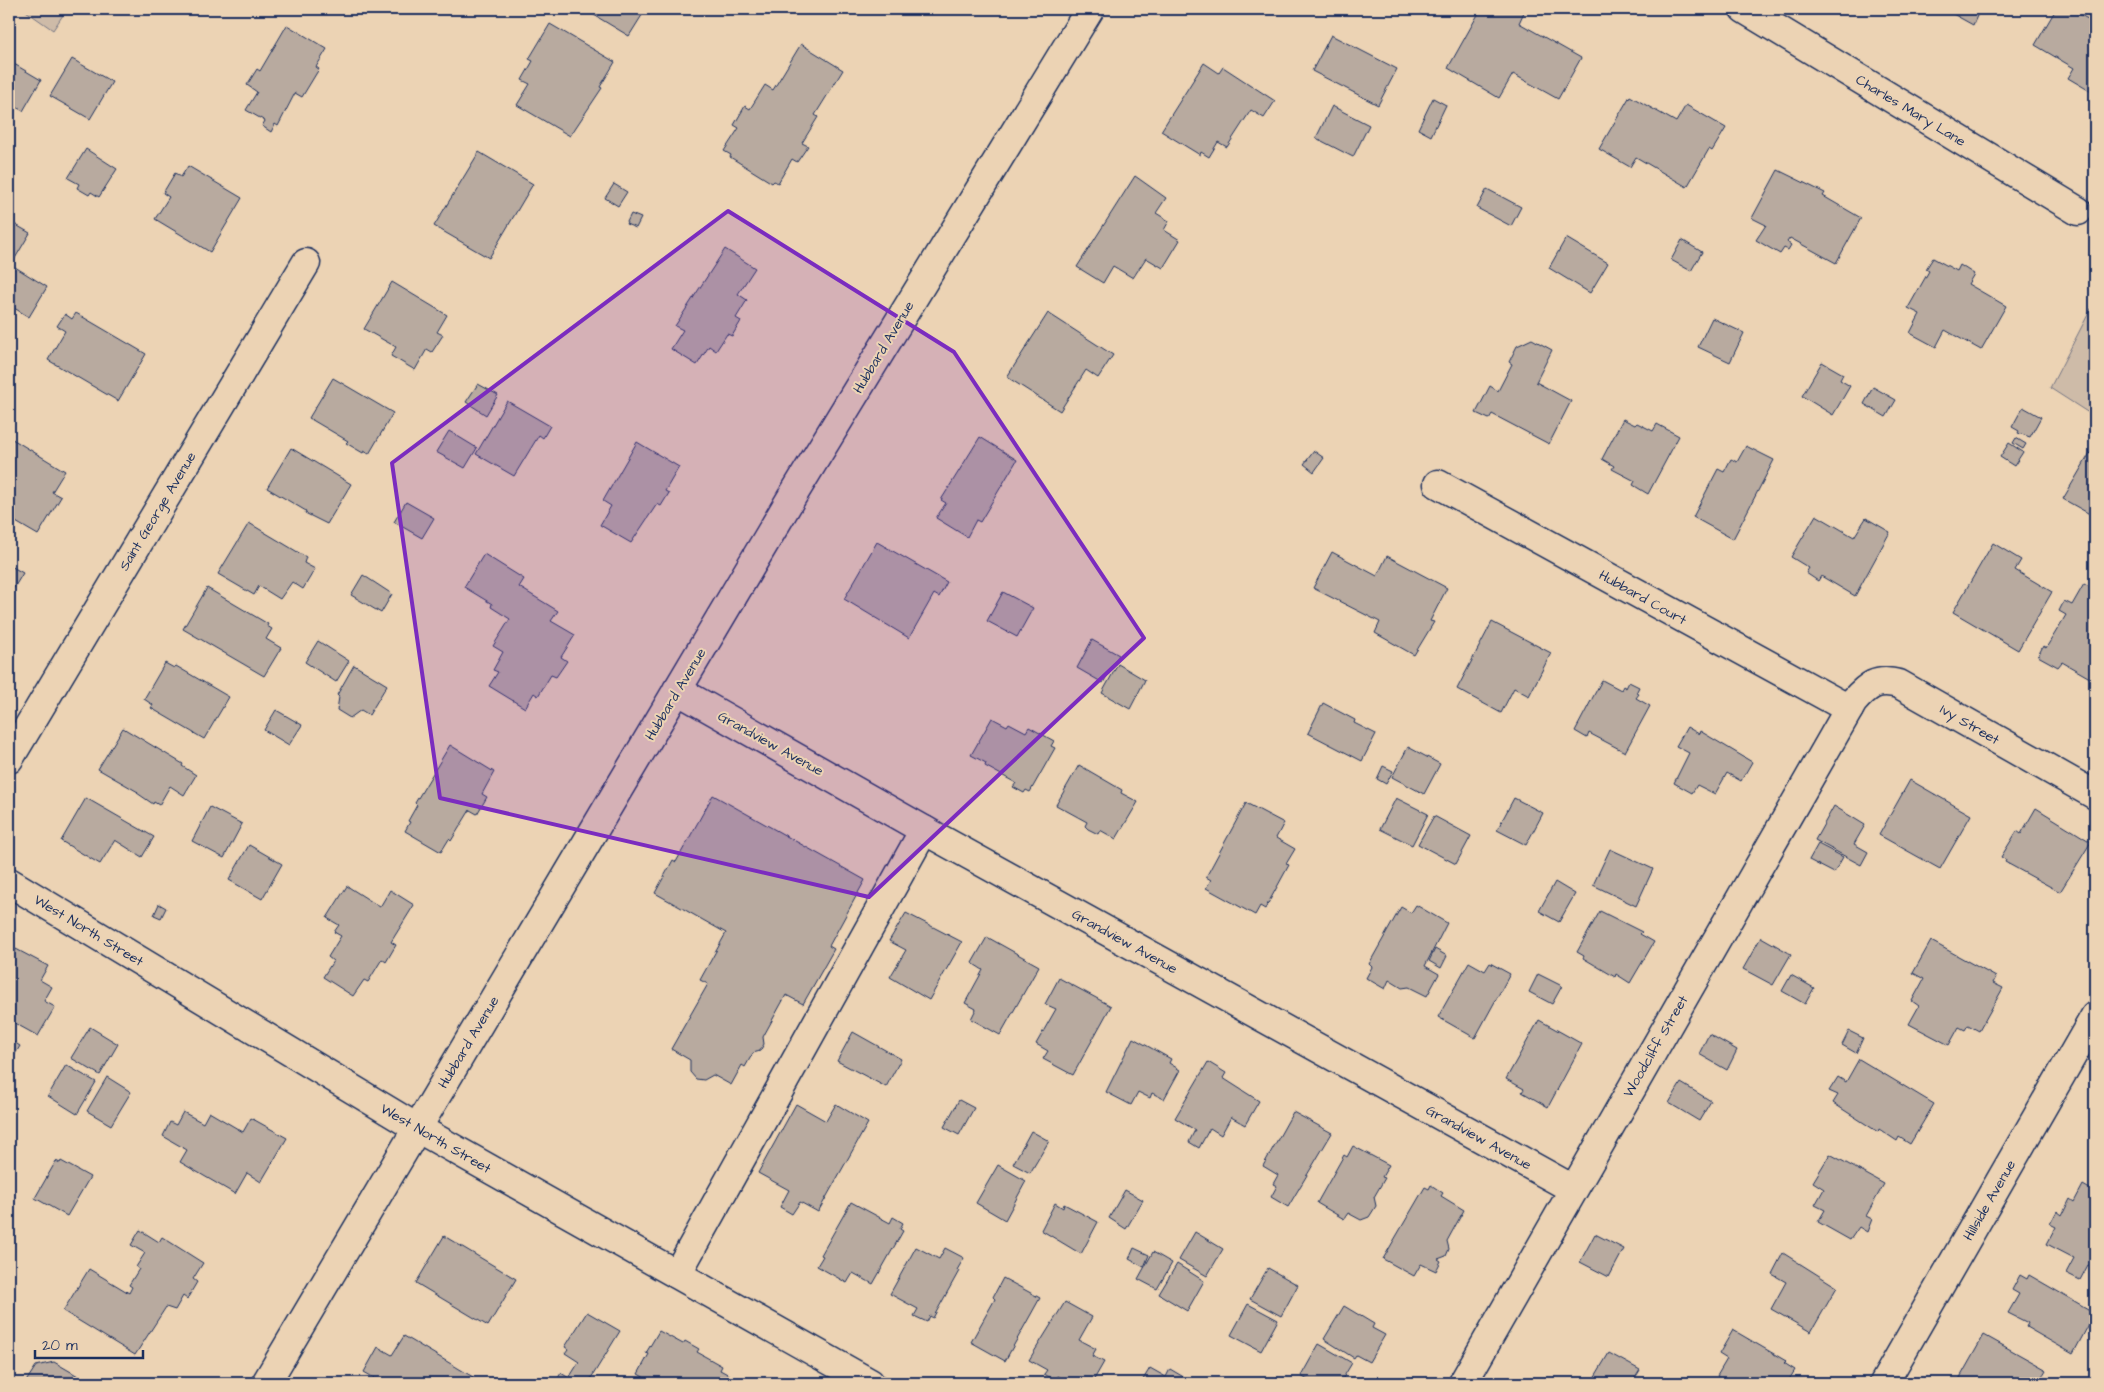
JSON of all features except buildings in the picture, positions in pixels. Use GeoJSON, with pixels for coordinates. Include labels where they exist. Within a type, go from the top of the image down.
{"type":"FeatureCollection","features":[{"type":"Feature","properties":{"kind":"street","name":"Hubbard Avenue"},"geometry":{"type":"LineString","coordinates":[[266,1383],[793,495],[1090,9]]}},
{"type":"Feature","properties":{"kind":"street","name":"Charles Mary Lane"},"geometry":{"type":"LineString","coordinates":[[1744,9],[2078,211]]}},
{"type":"Feature","properties":{"kind":"street","name":"Saint George Avenue"},"geometry":{"type":"LineString","coordinates":[[9,758],[306,263]]}},
{"type":"Feature","properties":{"kind":"street","name":"Hubbard Court"},"geometry":{"type":"LineString","coordinates":[[1438,484],[1849,709]]}},
{"type":"Feature","properties":{"kind":"street","name":"Ivy Street"},"geometry":{"type":"LineString","coordinates":[[1849,709],[1860,694],[1877,682],[1884,681],[1900,684],[2095,795]]}},
{"type":"Feature","properties":{"kind":"street","name":"Grandview Avenue"},"geometry":{"type":"LineString","coordinates":[[677,690],[924,830],[1573,1189]]}},
{"type":"Feature","properties":{"kind":"street","name":"Woodcliff Street"},"geometry":{"type":"LineString","coordinates":[[1464,1383],[1573,1189],[1849,709]]}},
{"type":"Feature","properties":{"kind":"street"},"geometry":{"type":"LineString","coordinates":[[677,1274],[924,830]]}},
{"type":"Feature","properties":{"kind":"street","name":"West North Street"},"geometry":{"type":"LineString","coordinates":[[9,882],[417,1128],[870,1383]]}},
{"type":"Feature","properties":{"kind":"street","name":"Hillside Avenue"},"geometry":{"type":"LineString","coordinates":[[1884,1383],[2095,1016]]}},
{"type":"Feature","properties":{"kind":"highlighted area"},"geometry":{"type":"Polygon","coordinates":[[[728,211],[954,352],[1144,638],[869,897],[440,798],[392,463],[728,211]]]}},
{"type":"Feature","properties":{"kind":"shaded area"},"geometry":{"type":"Polygon","coordinates":[[[23,9],[67,9],[53,30],[23,9]]]}},
{"type":"Feature","properties":{"kind":"shaded area"},"geometry":{"type":"Polygon","coordinates":[[[2095,301],[2095,417],[2050,388],[2095,301]]]}}]}
